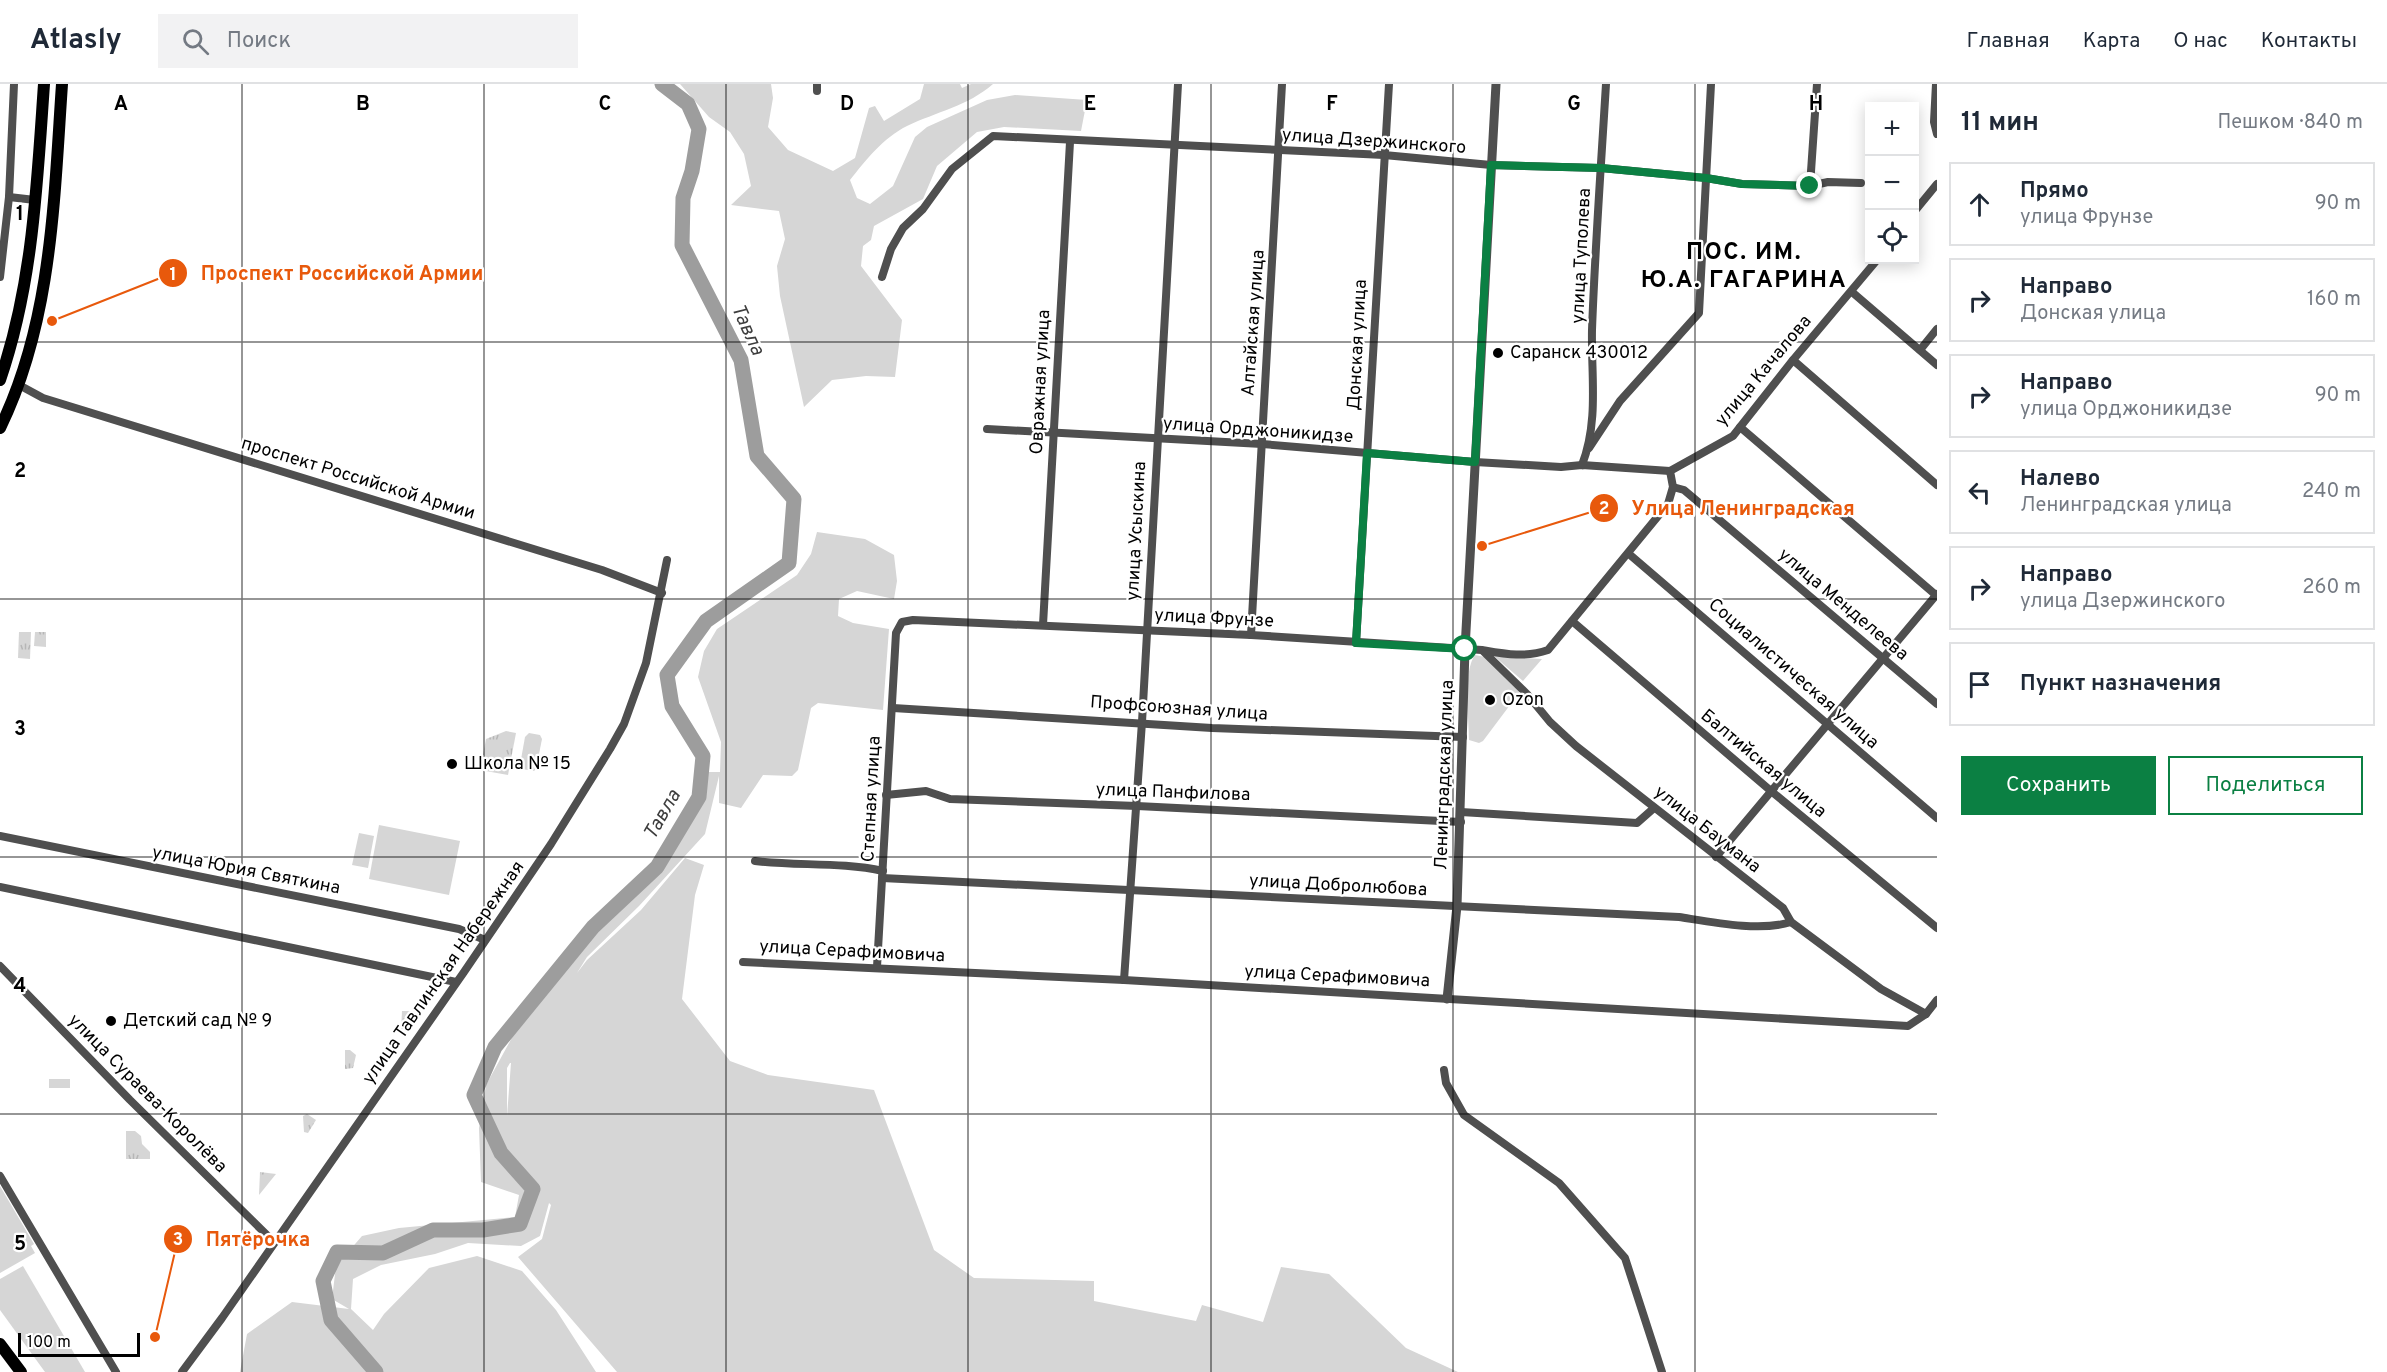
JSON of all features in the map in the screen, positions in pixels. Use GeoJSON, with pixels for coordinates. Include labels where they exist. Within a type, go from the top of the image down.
{"type":"FeatureCollection","features":[{"type":"Feature","properties":{"kind":"main road"},"geometry":{"type":"LineString","coordinates":[[0,380],[15,334],[23,297],[35,200],[44,84]]}},
{"type":"Feature","properties":{"kind":"main road"},"geometry":{"type":"LineString","coordinates":[[0,428],[20,386],[42,300],[62,84]]}},
{"type":"Feature","properties":{"kind":"main road"},"geometry":{"type":"LineString","coordinates":[[0,1344],[21,1372]]}},
{"type":"Feature","properties":{"kind":"street"},"geometry":{"type":"LineString","coordinates":[[0,277],[9,197],[14,84]]}},
{"type":"Feature","properties":{"kind":"street","name":"улица Усыскина"},"geometry":{"type":"LineString","coordinates":[[1124,980],[1137,806],[1178,84]]}},
{"type":"Feature","properties":{"kind":"street","name":"Алтайская улица"},"geometry":{"type":"LineString","coordinates":[[1251,635],[1282,84]]}},
{"type":"Feature","properties":{"kind":"street","name":"Донская улица"},"geometry":{"type":"LineString","coordinates":[[1356,643],[1389,84]]}},
{"type":"Feature","properties":{"kind":"street","name":"Ленинградская улица"},"geometry":{"type":"LineString","coordinates":[[1447,999],[1457,906],[1465,649],[1496,84]]}},
{"type":"Feature","properties":{"kind":"street","name":"улица Туполева"},"geometry":{"type":"LineString","coordinates":[[1582,465],[1589,448],[1593,417],[1592,330],[1606,84]]}},
{"type":"Feature","properties":{"kind":"street"},"geometry":{"type":"LineString","coordinates":[[1589,448],[1620,401],[1699,313],[1711,84]]}},
{"type":"Feature","properties":{"kind":"street"},"geometry":{"type":"LineString","coordinates":[[1810,186],[1817,84]]}},
{"type":"Feature","properties":{"kind":"street"},"geometry":{"type":"LineString","coordinates":[[1936,84],[1934,122],[1937,134]]}},
{"type":"Feature","properties":{"kind":"street","name":"улица Дзержинского"},"geometry":{"type":"LineString","coordinates":[[882,277],[891,249],[903,228],[923,209],[952,169],[993,136],[1070,142],[1384,155],[1491,165],[1601,168],[1706,178],[1742,184],[1810,186],[1827,182],[1861,183]]}},
{"type":"Feature","properties":{"kind":"street","name":"Овражная улица"},"geometry":{"type":"LineString","coordinates":[[1043,625],[1070,142]]}},
{"type":"Feature","properties":{"kind":"street"},"geometry":{"type":"LineString","coordinates":[[1916,210],[1937,184]]}},
{"type":"Feature","properties":{"kind":"street"},"geometry":{"type":"LineString","coordinates":[[9,197],[35,200]]}},
{"type":"Feature","properties":{"kind":"street","name":"улица Качалова"},"geometry":{"type":"LineString","coordinates":[[1670,471],[1733,436],[1874,264]]}},
{"type":"Feature","properties":{"kind":"street"},"geometry":{"type":"LineString","coordinates":[[1852,292],[1937,365]]}},
{"type":"Feature","properties":{"kind":"street"},"geometry":{"type":"LineString","coordinates":[[1920,350],[1937,329]]}},
{"type":"Feature","properties":{"kind":"street"},"geometry":{"type":"LineString","coordinates":[[1793,360],[1937,485]]}},
{"type":"Feature","properties":{"kind":"street","name":"проспект Российской Армии"},"geometry":{"type":"LineString","coordinates":[[20,386],[43,398],[602,570],[662,593]]}},
{"type":"Feature","properties":{"kind":"street"},"geometry":{"type":"LineString","coordinates":[[1716,857],[1937,595],[1740,427]]}},
{"type":"Feature","properties":{"kind":"street","name":"улица Орджоникидзе"},"geometry":{"type":"LineString","coordinates":[[987,429],[1262,444],[1475,462],[1561,467],[1582,465],[1670,471]]}},
{"type":"Feature","properties":{"kind":"street"},"geometry":{"type":"LineString","coordinates":[[1465,649],[1515,656],[1532,656],[1548,650],[1668,504],[1673,487],[1670,471]]}},
{"type":"Feature","properties":{"kind":"street","name":"улица Менделеева"},"geometry":{"type":"LineString","coordinates":[[1673,487],[1684,490],[1937,704]]}},
{"type":"Feature","properties":{"kind":"street","name":"Социалистическая улица"},"geometry":{"type":"LineString","coordinates":[[1629,554],[1937,818]]}},
{"type":"Feature","properties":{"kind":"street","name":"улица Тавлинская Набережная"},"geometry":{"type":"LineString","coordinates":[[182,1372],[222,1318],[551,844],[624,724],[646,663],[667,560]]}},
{"type":"Feature","properties":{"kind":"street","name":"улица Фрунзе"},"geometry":{"type":"LineString","coordinates":[[896,633],[898,626],[906,620],[1251,635],[1465,649]]}},
{"type":"Feature","properties":{"kind":"street","name":"Балтийская улица"},"geometry":{"type":"LineString","coordinates":[[1572,621],[1771,791],[1937,928]]}},
{"type":"Feature","properties":{"kind":"street","name":"Степная улица"},"geometry":{"type":"LineString","coordinates":[[877,967],[896,633]]}},
{"type":"Feature","properties":{"kind":"street","name":"улица Баумана"},"geometry":{"type":"LineString","coordinates":[[1482,650],[1576,746],[1784,908],[1791,922],[1881,989],[1926,1014]]}},
{"type":"Feature","properties":{"kind":"street","name":"Профсоюзная улица"},"geometry":{"type":"LineString","coordinates":[[892,708],[1224,728],[1463,737]]}},
{"type":"Feature","properties":{"kind":"street","name":"улица Панфилова"},"geometry":{"type":"LineString","coordinates":[[886,795],[926,792],[950,799],[1638,824],[1654,808]]}},
{"type":"Feature","properties":{"kind":"street","name":"улица Юрия Святкина"},"geometry":{"type":"LineString","coordinates":[[0,836],[459,929],[485,940]]}},
{"type":"Feature","properties":{"kind":"street","name":"улица Добролюбова"},"geometry":{"type":"LineString","coordinates":[[755,861],[789,865],[869,868],[882,875],[1130,891],[1679,917],[1729,925],[1782,925],[1791,922]]}},
{"type":"Feature","properties":{"kind":"street"},"geometry":{"type":"LineString","coordinates":[[0,887],[456,982]]}},
{"type":"Feature","properties":{"kind":"street","name":"улица Серафимовича"},"geometry":{"type":"LineString","coordinates":[[743,962],[1124,980],[1908,1026],[1926,1014]]}},
{"type":"Feature","properties":{"kind":"street","name":"улица Сураева-Королёва"},"geometry":{"type":"LineString","coordinates":[[0,966],[130,1100],[274,1242]]}},
{"type":"Feature","properties":{"kind":"street"},"geometry":{"type":"LineString","coordinates":[[1926,1014],[1937,1000]]}},
{"type":"Feature","properties":{"kind":"street"},"geometry":{"type":"LineString","coordinates":[[1444,1070],[1446,1083],[1464,1115],[1559,1183],[1625,1258],[1662,1372]]}},
{"type":"Feature","properties":{"kind":"street"},"geometry":{"type":"LineString","coordinates":[[0,1176],[116,1372]]}},
{"type":"Feature","properties":{"kind":"green space"},"geometry":{"type":"Polygon","coordinates":[[[680,84],[771,84],[773,98],[768,127],[788,150],[833,171],[855,158],[869,108],[875,106],[884,121],[920,99],[924,84],[960,84],[962,88],[971,84],[993,84],[973,98],[898,131],[876,150],[850,180],[857,198],[870,204],[893,186],[915,137],[927,127],[987,100],[1015,95],[1087,100],[1081,131],[1004,127],[977,132],[937,166],[923,199],[874,226],[871,240],[863,246],[861,266],[902,320],[895,377],[866,376],[832,380],[804,407],[780,296],[777,266],[785,239],[779,211],[731,205],[751,186],[744,154],[730,132],[709,117],[680,84]]]}},
{"type":"Feature","properties":{"kind":"green space"},"geometry":{"type":"Polygon","coordinates":[[[817,532],[865,539],[894,555],[897,581],[894,599],[857,591],[839,599],[838,616],[853,623],[889,629],[883,710],[818,703],[811,708],[798,770],[792,776],[763,775],[741,808],[719,803],[719,776],[705,834],[639,906],[587,957],[577,973],[587,960],[641,910],[685,858],[704,865],[695,895],[682,999],[730,1061],[768,1075],[874,1090],[934,1250],[974,1278],[1094,1281],[1094,1301],[1196,1321],[1202,1305],[1263,1322],[1281,1267],[1329,1274],[1406,1348],[1458,1372],[617,1372],[518,1257],[542,1239],[551,1205],[549,1203],[540,1236],[521,1246],[468,1243],[435,1254],[381,1265],[353,1279],[351,1309],[373,1330],[384,1314],[429,1268],[477,1256],[522,1271],[556,1310],[596,1372],[240,1372],[247,1334],[292,1302],[349,1309],[332,1299],[336,1266],[362,1236],[399,1228],[515,1217],[519,1195],[481,1182],[479,1128],[486,1085],[561,956],[657,857],[686,831],[696,772],[720,772],[721,742],[698,677],[704,651],[717,629],[797,575],[811,554],[817,532]],[[511,1063],[507,1068],[507,1116],[511,1063]]]}},
{"type":"Feature","properties":{"kind":"green space"},"geometry":{"type":"Polygon","coordinates":[[[19,632],[31,632],[30,659],[18,658],[19,632]]]}},
{"type":"Feature","properties":{"kind":"green space"},"geometry":{"type":"Polygon","coordinates":[[[35,632],[46,632],[46,647],[34,646],[35,632]]]}},
{"type":"Feature","properties":{"kind":"green space"},"geometry":{"type":"Polygon","coordinates":[[[1475,655],[1485,657],[1518,688],[1519,693],[1483,741],[1479,743],[1469,740],[1468,683],[1471,662],[1475,655]]]}},
{"type":"Feature","properties":{"kind":"green space"},"geometry":{"type":"Polygon","coordinates":[[[1494,656],[1542,659],[1523,681],[1494,656]]]}},
{"type":"Feature","properties":{"kind":"green space"},"geometry":{"type":"Polygon","coordinates":[[[506,731],[516,733],[508,775],[480,770],[486,739],[506,731]]]}},
{"type":"Feature","properties":{"kind":"green space"},"geometry":{"type":"Polygon","coordinates":[[[529,733],[540,735],[542,739],[534,771],[522,769],[520,765],[525,737],[529,733]]]}},
{"type":"Feature","properties":{"kind":"green space"},"geometry":{"type":"Polygon","coordinates":[[[379,825],[460,841],[449,895],[369,879],[379,825]]]}},
{"type":"Feature","properties":{"kind":"green space"},"geometry":{"type":"Polygon","coordinates":[[[359,833],[374,836],[368,868],[352,865],[359,833]]]}},
{"type":"Feature","properties":{"kind":"green space"},"geometry":{"type":"Polygon","coordinates":[[[402,1011],[416,1011],[401,1031],[402,1011]]]}},
{"type":"Feature","properties":{"kind":"green space"},"geometry":{"type":"Polygon","coordinates":[[[345,1050],[350,1050],[356,1055],[353,1068],[345,1069],[345,1050]]]}},
{"type":"Feature","properties":{"kind":"green space"},"geometry":{"type":"Polygon","coordinates":[[[49,1079],[70,1079],[70,1088],[49,1088],[49,1079]]]}},
{"type":"Feature","properties":{"kind":"green space"},"geometry":{"type":"Polygon","coordinates":[[[307,1114],[316,1120],[308,1133],[304,1132],[303,1116],[307,1114]]]}},
{"type":"Feature","properties":{"kind":"green space"},"geometry":{"type":"Polygon","coordinates":[[[126,1131],[135,1131],[141,1136],[142,1144],[150,1152],[150,1159],[126,1159],[126,1131]]]}},
{"type":"Feature","properties":{"kind":"green space"},"geometry":{"type":"Polygon","coordinates":[[[260,1172],[276,1174],[259,1195],[260,1172]]]}},
{"type":"Feature","properties":{"kind":"green space"},"geometry":{"type":"Polygon","coordinates":[[[0,1186],[34,1244],[31,1246],[35,1253],[0,1273],[0,1186]]]}},
{"type":"Feature","properties":{"kind":"green space"},"geometry":{"type":"Polygon","coordinates":[[[23,1266],[85,1372],[45,1372],[0,1310],[0,1279],[23,1266]]]}},
{"type":"Feature","properties":{"kind":"waterway","name":"Тавла"},"geometry":{"type":"LineString","coordinates":[[376,1372],[331,1320],[323,1281],[337,1252],[383,1253],[433,1230],[483,1230],[520,1224],[533,1189],[501,1153],[474,1095],[495,1047],[593,927],[657,867],[699,797],[703,756],[672,706],[667,675],[706,621],[789,563],[794,499],[757,456],[741,360],[682,245],[683,198],[692,171],[699,129],[688,104],[662,84]]}},
{"type":"Feature","properties":{"kind":"place","name":"Проспект Российской Армии"},"geometry":{"type":"Point","coordinates":[52,321]}},
{"type":"Feature","properties":{"kind":"place","name":"Саранск 430012"},"geometry":{"type":"Point","coordinates":[1498,353]}},
{"type":"Feature","properties":{"kind":"place","name":"Улица Ленинградская"},"geometry":{"type":"Point","coordinates":[1482,546]}},
{"type":"Feature","properties":{"kind":"place","name":"Ozon"},"geometry":{"type":"Point","coordinates":[1490,700]}},
{"type":"Feature","properties":{"kind":"place","name":"Школа № 15"},"geometry":{"type":"Point","coordinates":[452,764]}},
{"type":"Feature","properties":{"kind":"place","name":"Детский сад № 9"},"geometry":{"type":"Point","coordinates":[111,1021]}},
{"type":"Feature","properties":{"kind":"place","name":"Пятёрочка"},"geometry":{"type":"Point","coordinates":[155,1337]}},
{"type":"Feature","properties":{"kind":"district","name":"ПОС. ИМ. Ю.А. ГАГАРИНА"},"geometry":{"type":"Point","coordinates":[1744,267]}},
{"type":"Feature","properties":{"kind":"route"},"geometry":{"type":"LineString","coordinates":[[1465,649],[1356,643],[1367,453],[1475,462],[1491,165],[1601,168],[1706,178],[1742,184],[1810,186]]}}]}
